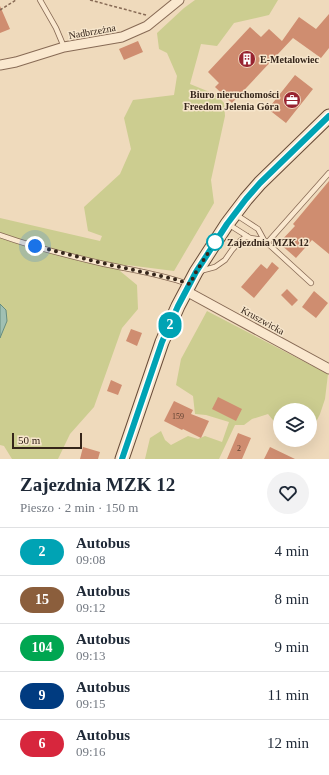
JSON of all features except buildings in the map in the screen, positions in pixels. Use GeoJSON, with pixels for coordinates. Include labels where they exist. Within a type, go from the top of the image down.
{"type":"FeatureCollection","features":[{"type":"Feature","properties":{"kind":"street","name":"Nadbrzeżna"},"geometry":{"type":"LineString","coordinates":[[0,65],[16,62],[64,47],[113,39],[133,32],[147,26],[179,0]]}},
{"type":"Feature","properties":{"kind":"street"},"geometry":{"type":"LineString","coordinates":[[122,459],[162,342],[190,283],[231,219],[260,183],[329,116]]}},
{"type":"Feature","properties":{"kind":"street","name":"Kruszwicka"},"geometry":{"type":"LineString","coordinates":[[190,283],[329,369]]}},
{"type":"Feature","properties":{"kind":"lane"},"geometry":{"type":"LineString","coordinates":[[40,0],[56,28],[64,47]]}},
{"type":"Feature","properties":{"kind":"lane"},"geometry":{"type":"LineString","coordinates":[[265,242],[329,173]]}},
{"type":"Feature","properties":{"kind":"lane"},"geometry":{"type":"LineString","coordinates":[[231,219],[247,236],[265,242]]}},
{"type":"Feature","properties":{"kind":"lane"},"geometry":{"type":"LineString","coordinates":[[231,219],[258,229],[265,242],[311,283]]}},
{"type":"Feature","properties":{"kind":"lane"},"geometry":{"type":"LineString","coordinates":[[0,236],[29,245],[190,283],[225,260],[232,250],[247,236]]}},
{"type":"Feature","properties":{"kind":"path"},"geometry":{"type":"LineString","coordinates":[[0,10],[16,0]]}},
{"type":"Feature","properties":{"kind":"path"},"geometry":{"type":"LineString","coordinates":[[90,0],[148,16]]}},
{"type":"Feature","properties":{"kind":"green space"},"geometry":{"type":"Polygon","coordinates":[[[195,0],[278,0],[269,15],[234,23],[217,46],[201,44],[190,84],[217,95],[224,103],[225,116],[211,180],[214,203],[174,271],[127,265],[120,271],[137,285],[138,309],[122,328],[94,407],[70,434],[58,459],[12,459],[4,446],[0,445],[0,218],[100,241],[102,236],[88,231],[84,207],[120,174],[131,149],[124,118],[133,100],[174,95],[177,76],[167,53],[159,49],[157,33],[195,0]]]}},
{"type":"Feature","properties":{"kind":"green space"},"geometry":{"type":"Polygon","coordinates":[[[207,311],[328,374],[325,399],[320,414],[317,420],[317,403],[273,403],[273,420],[268,414],[252,419],[244,425],[235,425],[219,459],[145,459],[150,438],[161,431],[165,440],[171,445],[188,436],[198,439],[205,436],[222,442],[229,422],[206,415],[195,414],[193,396],[176,385],[181,359],[207,311]]]}},
{"type":"Feature","properties":{"kind":"shaded area"},"geometry":{"type":"Polygon","coordinates":[[[0,304],[6,310],[7,321],[0,338],[0,304]]]}},
{"type":"Feature","properties":{"kind":"bus line","name":"2"},"geometry":{"type":"LineString","coordinates":[[122,459],[162,342],[178,306],[196,272],[227,224],[246,199],[260,183],[329,116]]}},
{"type":"Feature","properties":{"kind":"place","name":"E-Metalowiec"},"geometry":{"type":"Point","coordinates":[247,59]}},
{"type":"Feature","properties":{"kind":"place","name":"Biuro nieruchomości Freedom Jelenia Góra"},"geometry":{"type":"Point","coordinates":[292,100]}},
{"type":"Feature","properties":{"kind":"place","name":"Zajezdnia MZK 12"},"geometry":{"type":"Point","coordinates":[215,242]}},
{"type":"Feature","properties":{"kind":"route"},"geometry":{"type":"LineString","coordinates":[[35,246],[190,284],[215,242]]}}]}
